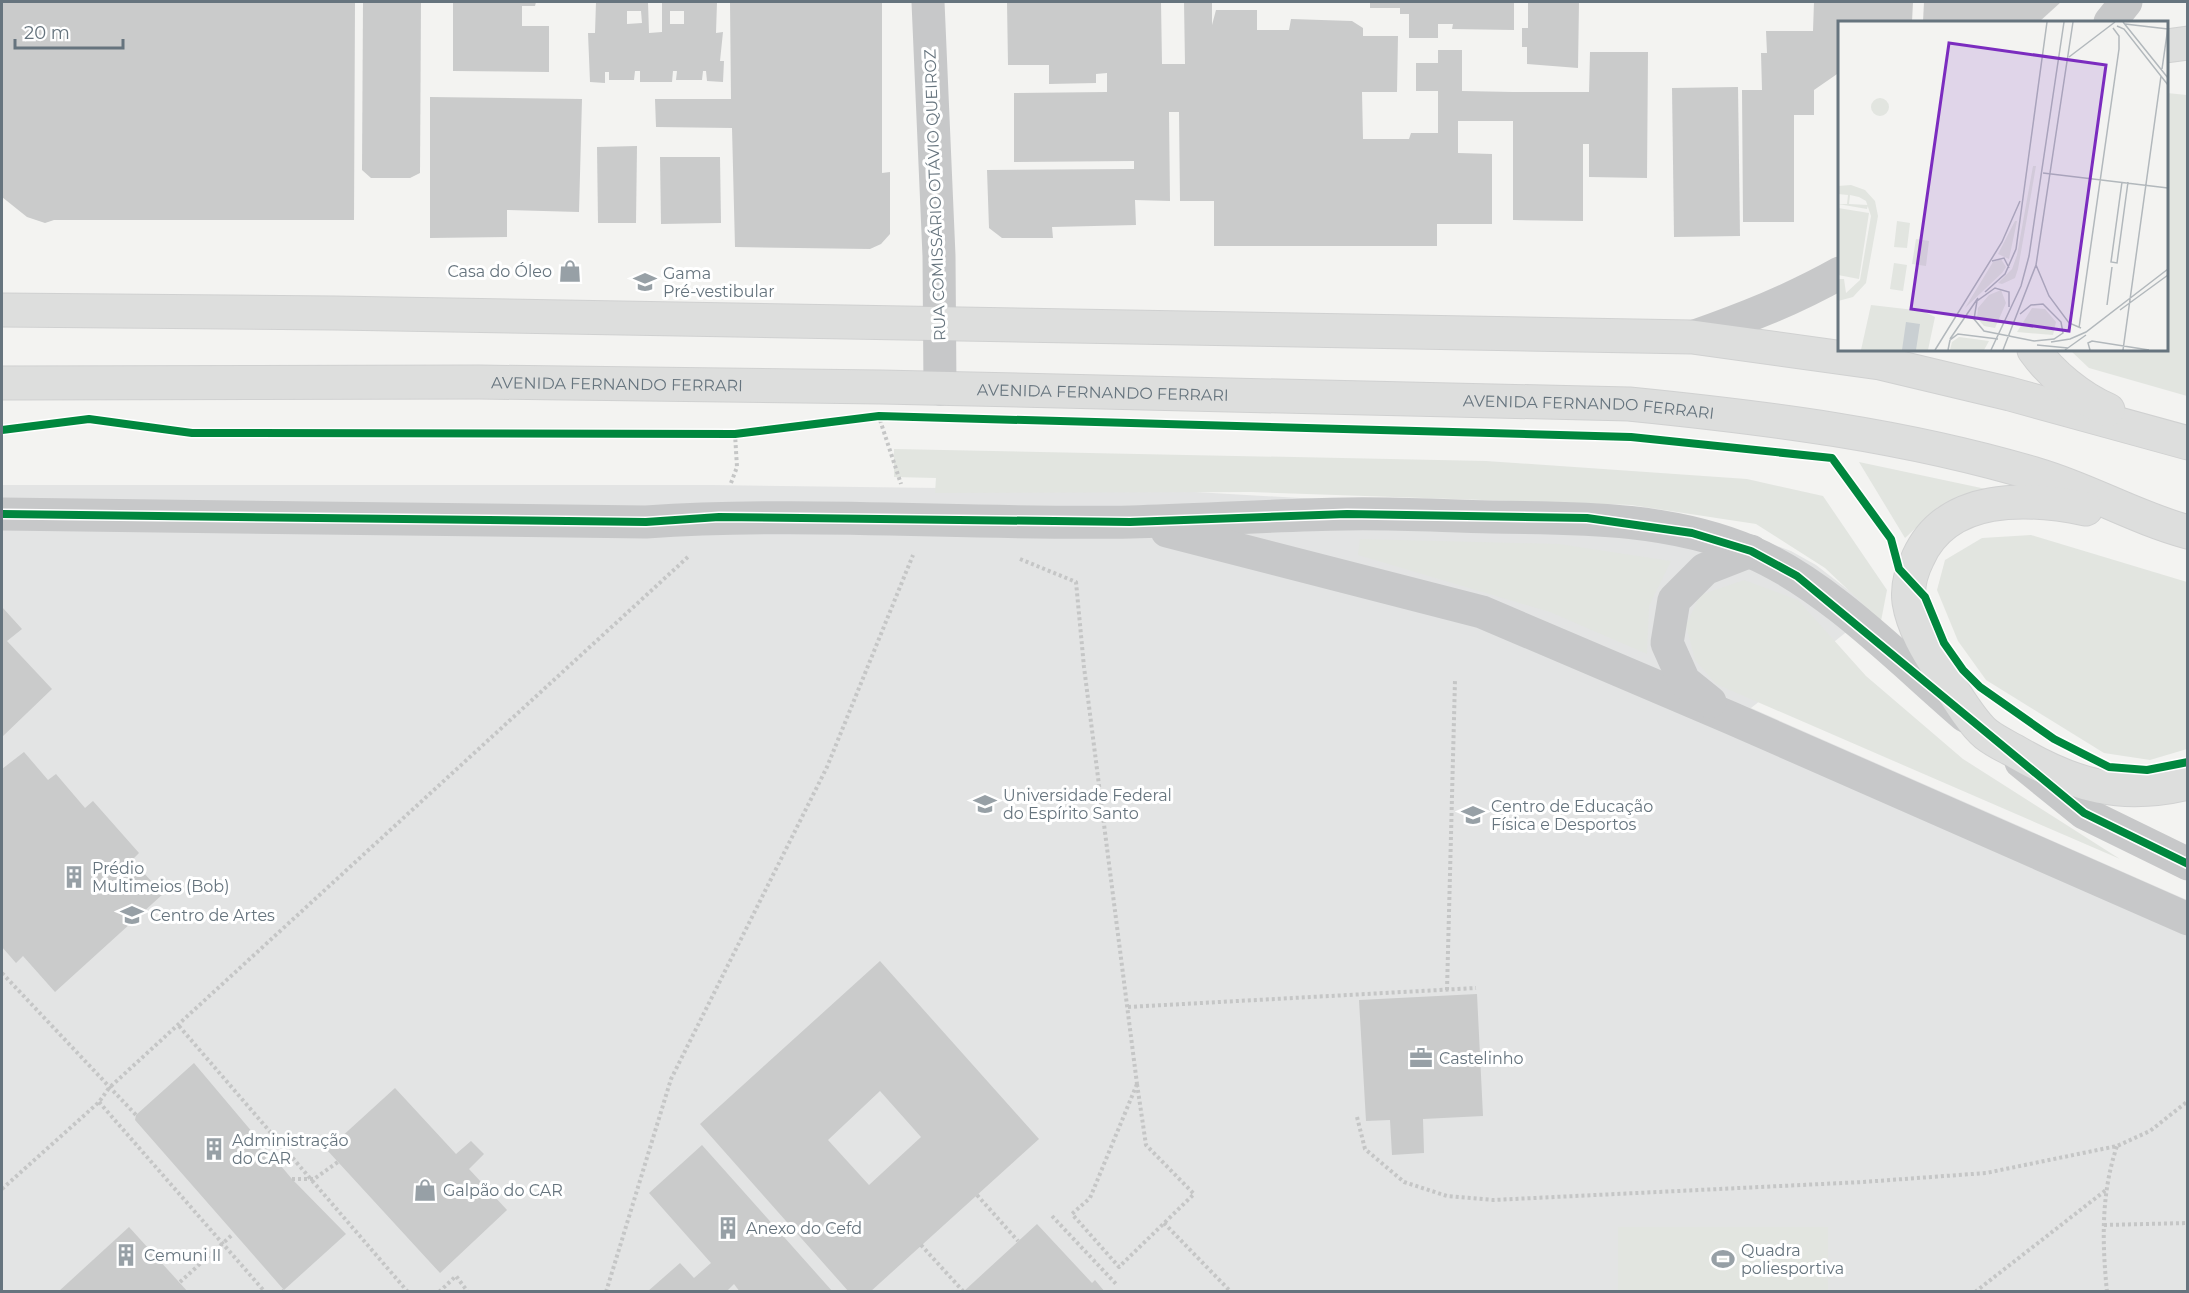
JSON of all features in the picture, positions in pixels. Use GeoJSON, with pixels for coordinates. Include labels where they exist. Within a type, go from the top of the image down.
{"type":"FeatureCollection","features":[{"type":"Feature","properties":{"kind":"main road"},"geometry":{"type":"LineString","coordinates":[[2168,46],[2187,43]]}},
{"type":"Feature","properties":{"kind":"main road"},"geometry":{"type":"LineString","coordinates":[[2,310],[1692,337],[1880,363],[2010,393],[2187,443]]}},
{"type":"Feature","properties":{"kind":"main road"},"geometry":{"type":"LineString","coordinates":[[2035,351],[2064,381],[2099,406],[2187,443]]}},
{"type":"Feature","properties":{"kind":"main road","name":"AVENIDA FERNANDO FERRARI"},"geometry":{"type":"LineString","coordinates":[[2,383],[479,382],[940,389],[1629,404],[1745,416],[1879,435],[2039,475],[2185,531]]}},
{"type":"Feature","properties":{"kind":"main road"},"geometry":{"type":"LineString","coordinates":[[2185,531],[2046,501],[2010,500],[1974,509],[1944,522],[1923,545],[1914,566],[1908,600],[1923,644],[1950,687],[1985,734],[2047,770],[2096,788],[2144,790],[2187,783]]}},
{"type":"Feature","properties":{"kind":"street","name":"RUA COMISSÁRIO OTÁVIO QUEIROZ"},"geometry":{"type":"LineString","coordinates":[[928,2],[941,324],[940,389]]}},
{"type":"Feature","properties":{"kind":"street"},"geometry":{"type":"LineString","coordinates":[[2111,21],[2126,2]]}},
{"type":"Feature","properties":{"kind":"street"},"geometry":{"type":"LineString","coordinates":[[1692,337],[1762,313],[1838,274]]}},
{"type":"Feature","properties":{"kind":"street"},"geometry":{"type":"LineString","coordinates":[[2,514],[646,522],[718,517],[1130,522],[1347,514],[1587,518],[1641,524],[1692,533],[1751,551],[1797,576],[1830,601],[1985,734],[2084,813],[2187,864]]}},
{"type":"Feature","properties":{"kind":"street"},"geometry":{"type":"LineString","coordinates":[[1130,522],[1482,612],[1731,718],[2187,919]]}},
{"type":"Feature","properties":{"kind":"street"},"geometry":{"type":"LineString","coordinates":[[1731,718],[1684,681],[1667,643],[1674,600],[1705,569],[1751,551]]}},
{"type":"Feature","properties":{"kind":"path"},"geometry":{"type":"LineString","coordinates":[[606,1292],[671,1079],[834,751],[912,557],[915,521],[881,430],[879,416]]}},
{"type":"Feature","properties":{"kind":"path"},"geometry":{"type":"LineString","coordinates":[[868,417],[891,416]]}},
{"type":"Feature","properties":{"kind":"path"},"geometry":{"type":"LineString","coordinates":[[723,434],[746,432]]}},
{"type":"Feature","properties":{"kind":"path"},"geometry":{"type":"LineString","coordinates":[[2,1189],[694,551],[718,517],[737,467],[735,434]]}},
{"type":"Feature","properties":{"kind":"path"},"geometry":{"type":"LineString","coordinates":[[1016,557],[1076,582],[1084,667],[1146,1145],[1194,1194],[1119,1267],[1072,1214],[1090,1198],[1137,1084]]}},
{"type":"Feature","properties":{"kind":"path"},"geometry":{"type":"LineString","coordinates":[[1447,990],[1455,680]]}},
{"type":"Feature","properties":{"kind":"path"},"geometry":{"type":"LineString","coordinates":[[2,973],[136,1115]]}},
{"type":"Feature","properties":{"kind":"path"},"geometry":{"type":"LineString","coordinates":[[1128,1007],[1476,988]]}},
{"type":"Feature","properties":{"kind":"path"},"geometry":{"type":"LineString","coordinates":[[179,1026],[244,1103],[314,1179],[408,1292]]}},
{"type":"Feature","properties":{"kind":"path"},"geometry":{"type":"LineString","coordinates":[[1357,1118],[1365,1149],[1404,1182],[1447,1196],[1493,1200],[1863,1182],[1986,1173],[2117,1146],[2150,1131],[2187,1101]]}},
{"type":"Feature","properties":{"kind":"path"},"geometry":{"type":"LineString","coordinates":[[99,1102],[265,1292]]}},
{"type":"Feature","properties":{"kind":"path"},"geometry":{"type":"LineString","coordinates":[[2107,1292],[2104,1225],[2106,1190],[2109,1170],[2117,1146]]}},
{"type":"Feature","properties":{"kind":"path"},"geometry":{"type":"LineString","coordinates":[[292,1179],[314,1179],[338,1162]]}},
{"type":"Feature","properties":{"kind":"path"},"geometry":{"type":"LineString","coordinates":[[1975,1292],[2106,1190]]}},
{"type":"Feature","properties":{"kind":"path"},"geometry":{"type":"LineString","coordinates":[[977,1195],[1018,1241]]}},
{"type":"Feature","properties":{"kind":"path"},"geometry":{"type":"LineString","coordinates":[[1053,1216],[1117,1285]]}},
{"type":"Feature","properties":{"kind":"path"},"geometry":{"type":"LineString","coordinates":[[1164,1223],[1231,1292]]}},
{"type":"Feature","properties":{"kind":"path"},"geometry":{"type":"LineString","coordinates":[[2104,1225],[2187,1223]]}},
{"type":"Feature","properties":{"kind":"path"},"geometry":{"type":"LineString","coordinates":[[180,1282],[233,1234]]}},
{"type":"Feature","properties":{"kind":"path"},"geometry":{"type":"LineString","coordinates":[[921,1245],[963,1292]]}},
{"type":"Feature","properties":{"kind":"path"},"geometry":{"type":"LineString","coordinates":[[439,1292],[456,1276],[468,1292]]}},
{"type":"Feature","properties":{"kind":"shaded area"},"geometry":{"type":"Polygon","coordinates":[[[2168,93],[2187,95],[2187,396],[2089,368],[2071,351],[2168,351],[2168,93]]]}},
{"type":"Feature","properties":{"kind":"shaded area"},"geometry":{"type":"Polygon","coordinates":[[[894,449],[1486,461],[1747,479],[1823,496],[1887,590],[1881,621],[1825,568],[1756,524],[1631,505],[1251,492],[935,493],[936,478],[894,477],[894,449]]]}},
{"type":"Feature","properties":{"kind":"shaded area"},"geometry":{"type":"Polygon","coordinates":[[[1859,462],[1986,489],[1938,507],[1905,538],[1859,462]]]}},
{"type":"Feature","properties":{"kind":"shaded area","name":"Universidade Federal do Espírito Santo"},"geometry":{"type":"Polygon","coordinates":[[[2,485],[712,485],[1178,491],[1712,522],[1791,551],[1816,565],[1874,610],[1751,708],[2187,900],[2187,1291],[2,1291],[2,485]]]}},
{"type":"Feature","properties":{"kind":"shaded area"},"geometry":{"type":"Polygon","coordinates":[[[2031,535],[2187,582],[2187,749],[2150,760],[2104,753],[1986,680],[1958,641],[1937,590],[1945,560],[1982,538],[2031,535]]]}},
{"type":"Feature","properties":{"kind":"shaded area"},"geometry":{"type":"Polygon","coordinates":[[[1360,539],[1559,544],[1671,561],[1649,606],[1647,654],[1550,612],[1358,555],[1360,539]]]}},
{"type":"Feature","properties":{"kind":"shaded area"},"geometry":{"type":"Polygon","coordinates":[[[1744,580],[1798,600],[1866,676],[1963,759],[2120,859],[1716,684],[1695,660],[1686,625],[1700,595],[1744,580]]]}},
{"type":"Feature","properties":{"kind":"shaded area","name":"Quadra poliesportiva"},"geometry":{"type":"Polygon","coordinates":[[[1618,1227],[1828,1227],[1828,1291],[1618,1291],[1618,1227]]]}},
{"type":"Feature","properties":{"kind":"building"},"geometry":{"type":"Polygon","coordinates":[[[2,2],[355,2],[354,220],[54,220],[45,223],[27,217],[2,197],[2,2]]]}},
{"type":"Feature","properties":{"kind":"building"},"geometry":{"type":"Polygon","coordinates":[[[363,2],[421,2],[420,173],[410,178],[371,178],[362,170],[363,2]]]}},
{"type":"Feature","properties":{"kind":"building"},"geometry":{"type":"Polygon","coordinates":[[[453,2],[536,2],[535,6],[522,6],[522,26],[549,26],[549,72],[453,71],[453,2]]]}},
{"type":"Feature","properties":{"kind":"building"},"geometry":{"type":"Polygon","coordinates":[[[596,2],[648,2],[649,33],[662,32],[662,2],[717,2],[716,33],[723,32],[720,61],[724,61],[723,82],[707,81],[706,71],[703,71],[702,80],[676,80],[677,71],[673,71],[672,82],[640,82],[640,71],[635,71],[634,80],[609,80],[609,72],[605,72],[605,83],[590,82],[588,33],[595,33],[596,2]],[[627,11],[627,24],[642,23],[641,11],[627,11]],[[670,11],[670,24],[684,24],[684,11],[670,11]]]}},
{"type":"Feature","properties":{"kind":"building"},"geometry":{"type":"Polygon","coordinates":[[[730,2],[882,2],[882,173],[890,172],[890,234],[881,244],[870,249],[735,247],[732,128],[656,127],[655,99],[731,99],[730,2]]]}},
{"type":"Feature","properties":{"kind":"building"},"geometry":{"type":"Polygon","coordinates":[[[1007,2],[1161,2],[1162,64],[1185,64],[1184,2],[1212,2],[1212,25],[1216,10],[1257,10],[1257,30],[1289,30],[1291,19],[1352,21],[1363,28],[1363,36],[1398,36],[1397,92],[1362,92],[1363,139],[1409,139],[1411,133],[1438,133],[1438,91],[1416,91],[1416,63],[1438,63],[1438,50],[1462,50],[1462,91],[1513,92],[1589,92],[1590,52],[1648,52],[1647,178],[1589,177],[1589,144],[1583,144],[1583,221],[1513,220],[1513,121],[1458,121],[1458,153],[1492,154],[1492,224],[1437,224],[1437,246],[1214,246],[1214,201],[1180,201],[1179,112],[1169,112],[1170,201],[1135,200],[1136,225],[1052,227],[1053,238],[1002,238],[989,228],[987,170],[1134,169],[1134,161],[1014,162],[1014,93],[1107,92],[1107,73],[1096,74],[1096,83],[1049,84],[1049,65],[1008,65],[1007,2]]]}},
{"type":"Feature","properties":{"kind":"building"},"geometry":{"type":"Polygon","coordinates":[[[1370,2],[1514,2],[1514,30],[1452,29],[1453,24],[1438,24],[1438,38],[1409,38],[1409,14],[1400,14],[1400,8],[1370,8],[1370,2]]]}},
{"type":"Feature","properties":{"kind":"building"},"geometry":{"type":"Polygon","coordinates":[[[1528,2],[1579,2],[1578,68],[1527,64],[1527,47],[1522,47],[1522,28],[1528,28],[1528,2]]]}},
{"type":"Feature","properties":{"kind":"building"},"geometry":{"type":"Polygon","coordinates":[[[1814,2],[1913,2],[1912,21],[1838,21],[1838,73],[1814,90],[1814,115],[1794,115],[1794,222],[1743,222],[1742,90],[1762,90],[1761,53],[1767,53],[1766,31],[1813,31],[1814,2]]]}},
{"type":"Feature","properties":{"kind":"building"},"geometry":{"type":"Polygon","coordinates":[[[1924,2],[2061,2],[2040,21],[1923,21],[1924,2]]]}},
{"type":"Feature","properties":{"kind":"building"},"geometry":{"type":"Polygon","coordinates":[[[1738,87],[1740,236],[1674,237],[1672,88],[1738,87]]]}},
{"type":"Feature","properties":{"kind":"building"},"geometry":{"type":"Polygon","coordinates":[[[430,97],[582,99],[579,212],[507,210],[507,237],[430,238],[430,97]]]}},
{"type":"Feature","properties":{"kind":"building"},"geometry":{"type":"Polygon","coordinates":[[[637,146],[636,223],[598,223],[597,147],[637,146]]]}},
{"type":"Feature","properties":{"kind":"building"},"geometry":{"type":"Polygon","coordinates":[[[660,157],[720,157],[721,223],[661,224],[660,157]]]}},
{"type":"Feature","properties":{"kind":"building"},"geometry":{"type":"Polygon","coordinates":[[[2,607],[22,629],[7,641],[52,689],[2,737],[2,607]]]}},
{"type":"Feature","properties":{"kind":"building","name":"Prédio Multimeios (Bob)"},"geometry":{"type":"Polygon","coordinates":[[[24,752],[48,780],[56,774],[85,808],[93,801],[139,853],[132,860],[163,894],[55,992],[23,956],[16,963],[2,947],[2,769],[24,752]]]}},
{"type":"Feature","properties":{"kind":"building"},"geometry":{"type":"Polygon","coordinates":[[[880,961],[1039,1139],[870,1292],[849,1292],[700,1124],[880,961]],[[880,1091],[828,1140],[869,1185],[921,1137],[880,1091]]]}},
{"type":"Feature","properties":{"kind":"building","name":"Castelinho"},"geometry":{"type":"Polygon","coordinates":[[[1477,994],[1483,1116],[1423,1119],[1424,1153],[1392,1155],[1390,1120],[1366,1121],[1359,1000],[1477,994]]]}},
{"type":"Feature","properties":{"kind":"building","name":"Administração do CAR"},"geometry":{"type":"Polygon","coordinates":[[[194,1063],[292,1179],[346,1234],[284,1290],[135,1120],[136,1115],[194,1063]]]}},
{"type":"Feature","properties":{"kind":"building","name":"Galpão do CAR"},"geometry":{"type":"Polygon","coordinates":[[[395,1088],[456,1154],[471,1141],[484,1154],[469,1169],[507,1210],[440,1273],[327,1150],[395,1088]]]}},
{"type":"Feature","properties":{"kind":"building","name":"Anexo do Cefd"},"geometry":{"type":"Polygon","coordinates":[[[702,1145],[833,1292],[740,1292],[734,1284],[726,1292],[647,1292],[680,1263],[694,1278],[711,1263],[649,1193],[702,1145]]]}},
{"type":"Feature","properties":{"kind":"building"},"geometry":{"type":"Polygon","coordinates":[[[1037,1224],[1092,1283],[1095,1280],[1105,1292],[963,1292],[1037,1224]]]}},
{"type":"Feature","properties":{"kind":"building","name":"Cemuni II"},"geometry":{"type":"Polygon","coordinates":[[[129,1227],[188,1292],[58,1292],[129,1227]]]}},
{"type":"Feature","properties":{"kind":"cycle path"},"geometry":{"type":"LineString","coordinates":[[2,430],[89,419],[192,433],[735,434],[879,416],[1631,437],[1832,458],[1891,539],[1899,569],[1925,597],[1944,643],[1963,670],[1980,687],[2054,739],[2109,767],[2147,770],[2188,762]]}},
{"type":"Feature","properties":{"kind":"cycle path"},"geometry":{"type":"LineString","coordinates":[[2,514],[646,522],[719,517],[1130,522],[1347,514],[1587,518],[1692,533],[1751,551],[1797,576],[2084,813],[2188,864]]}},
{"type":"Feature","properties":{"kind":"place","name":"Casa do Óleo"},"geometry":{"type":"Point","coordinates":[570,271]}},
{"type":"Feature","properties":{"kind":"place","name":"Gama Pré-vestibular"},"geometry":{"type":"Point","coordinates":[645,282]}},
{"type":"Feature","properties":{"kind":"place","name":"Universidade Federal do Espírito Santo"},"geometry":{"type":"Point","coordinates":[985,804]}},
{"type":"Feature","properties":{"kind":"place","name":"Centro de Educação Física e Desportos"},"geometry":{"type":"Point","coordinates":[1473,815]}},
{"type":"Feature","properties":{"kind":"place","name":"Prédio Multimeios (Bob)"},"geometry":{"type":"Point","coordinates":[74,877]}},
{"type":"Feature","properties":{"kind":"place","name":"Centro de Artes"},"geometry":{"type":"Point","coordinates":[132,915]}},
{"type":"Feature","properties":{"kind":"place","name":"Castelinho"},"geometry":{"type":"Point","coordinates":[1421,1058]}},
{"type":"Feature","properties":{"kind":"place","name":"Administração do CAR"},"geometry":{"type":"Point","coordinates":[214,1149]}},
{"type":"Feature","properties":{"kind":"place","name":"Galpão do CAR"},"geometry":{"type":"Point","coordinates":[425,1190]}},
{"type":"Feature","properties":{"kind":"place","name":"Anexo do Cefd"},"geometry":{"type":"Point","coordinates":[728,1228]}},
{"type":"Feature","properties":{"kind":"place","name":"Cemuni II"},"geometry":{"type":"Point","coordinates":[126,1255]}},
{"type":"Feature","properties":{"kind":"place","name":"Quadra poliesportiva"},"geometry":{"type":"Point","coordinates":[1723,1259]}}]}
